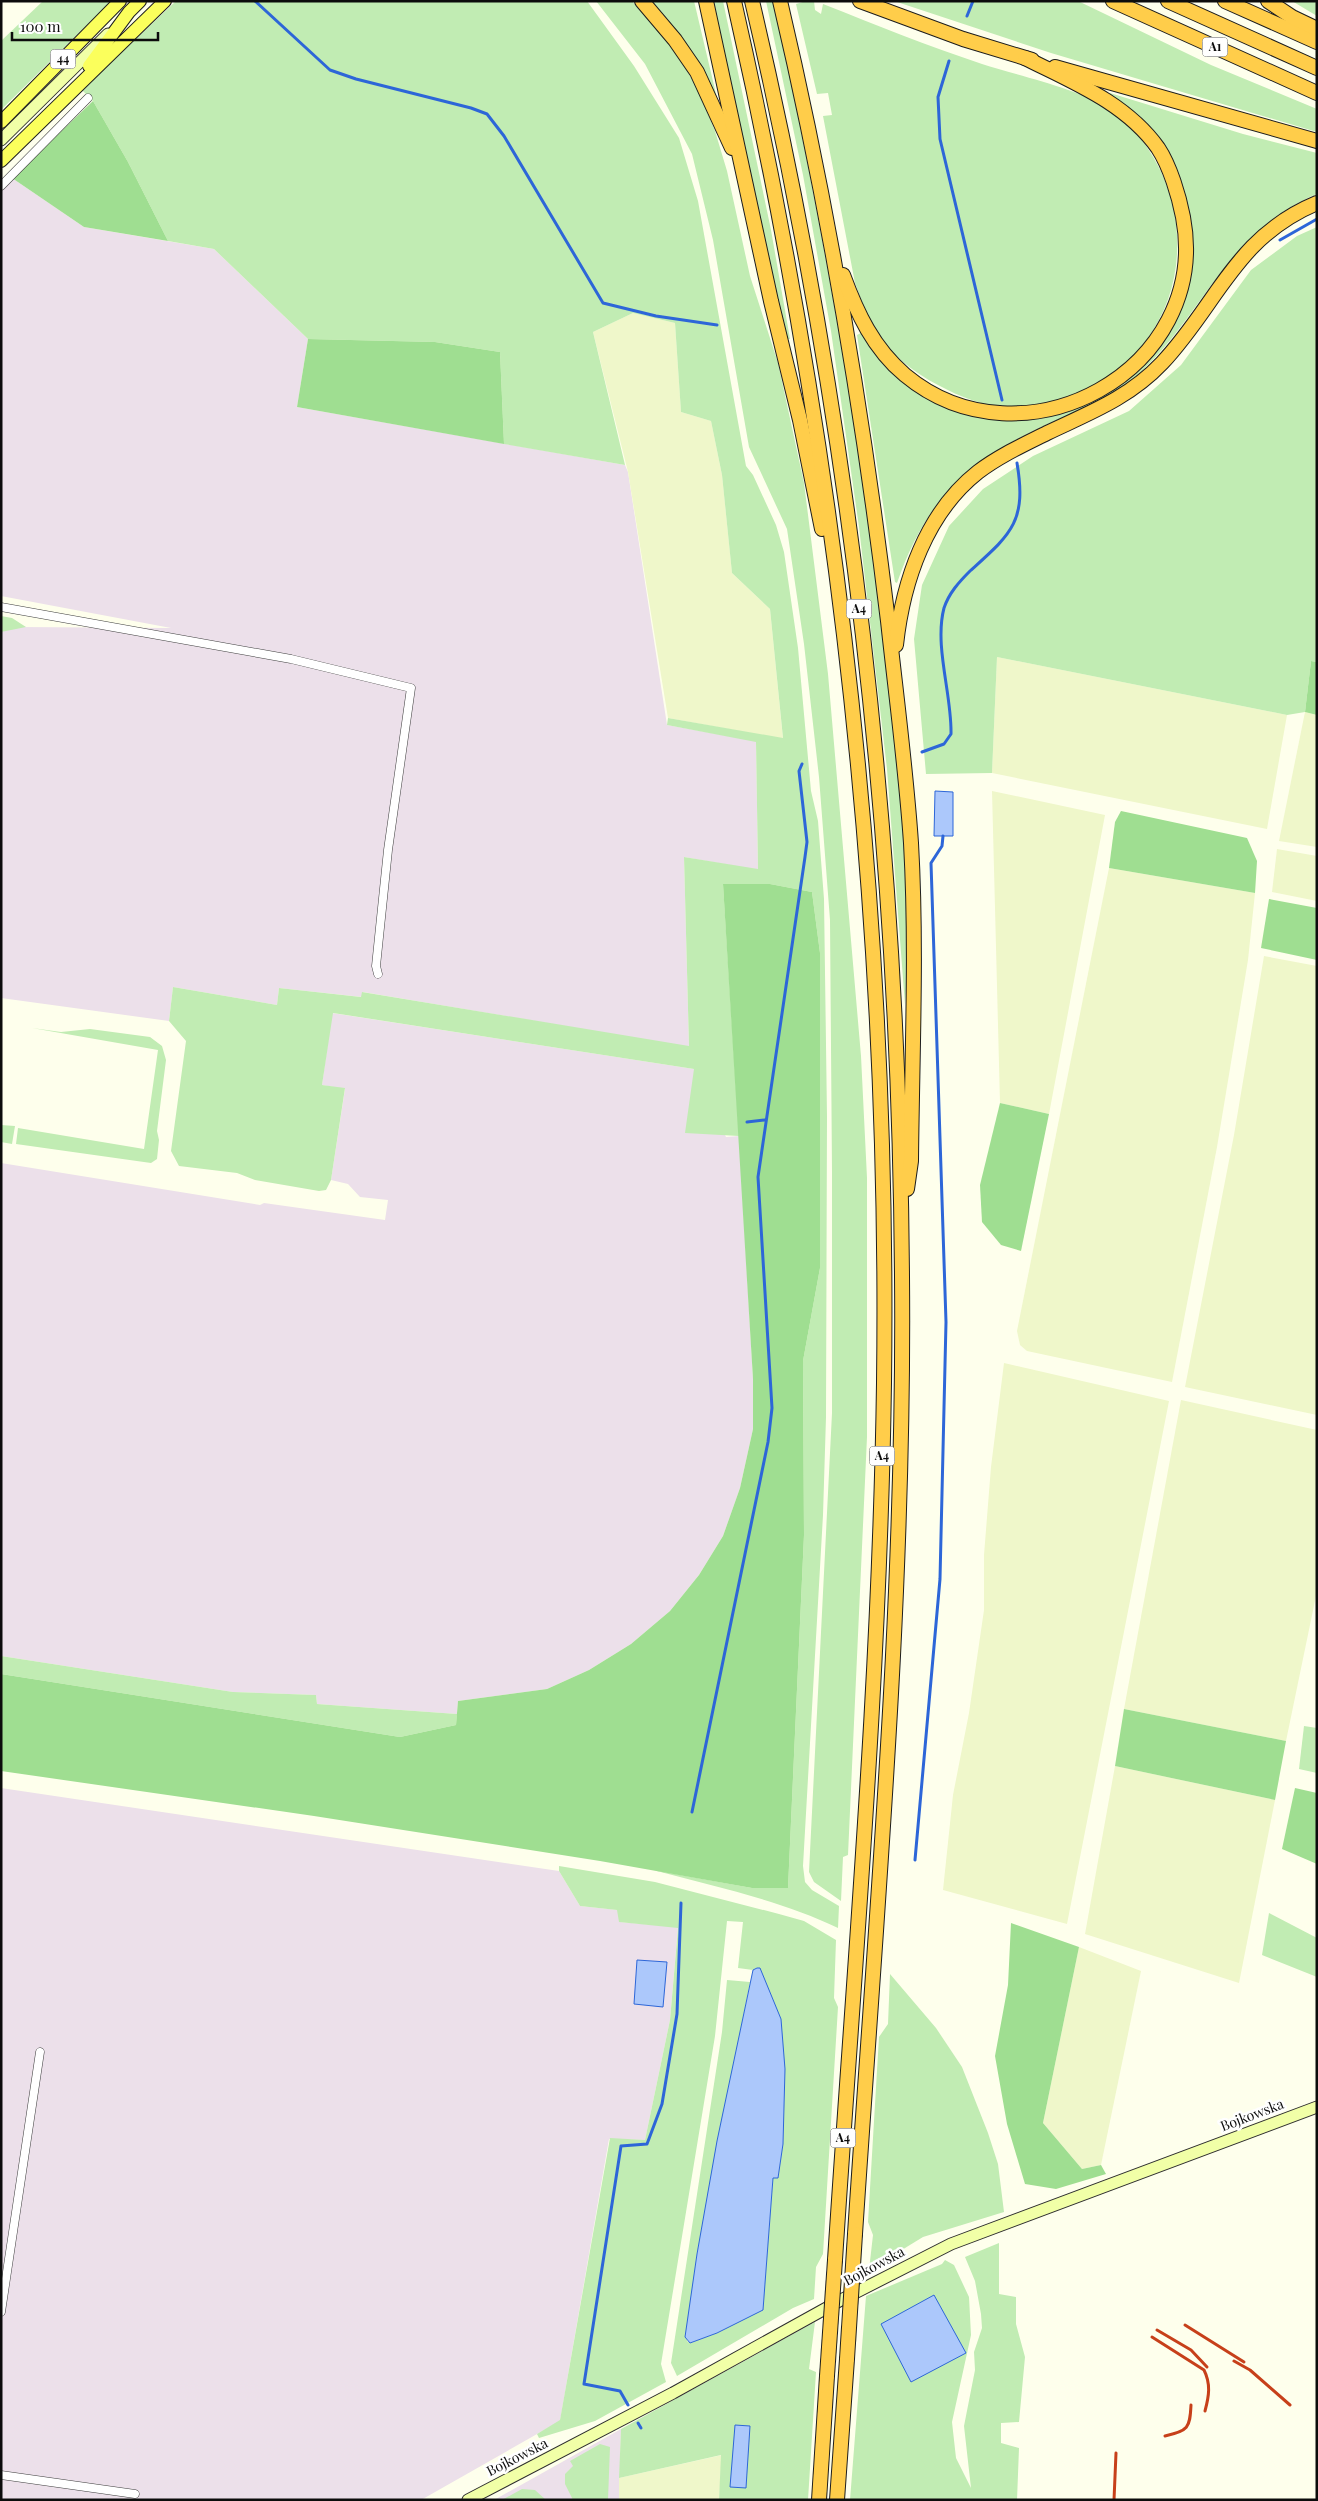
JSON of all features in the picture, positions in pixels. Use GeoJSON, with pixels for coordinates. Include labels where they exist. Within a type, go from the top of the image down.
{"type":"FeatureCollection","features":[{"type":"Feature","properties":{"kind":"highway"},"geometry":{"type":"LineString","coordinates":[[642,1],[675,40],[697,72],[743,171]]}},
{"type":"Feature","properties":{"kind":"highway"},"geometry":{"type":"LineString","coordinates":[[706,1],[771,301],[800,420],[846,650]]}},
{"type":"Feature","properties":{"kind":"highway","name":"A4"},"geometry":{"type":"LineString","coordinates":[[734,1],[788,256],[822,466],[846,650],[869,902],[878,1051],[883,1222],[884,1379],[880,1530],[861,1861],[819,2500]]}},
{"type":"Feature","properties":{"kind":"highway","name":"A4"},"geometry":{"type":"LineString","coordinates":[[752,1],[807,262],[836,441],[858,597],[885,866],[897,1071],[902,1224],[901,1442],[897,1556],[837,2500]]}},
{"type":"Feature","properties":{"kind":"highway"},"geometry":{"type":"LineString","coordinates":[[780,1],[830,239],[865,448],[908,801],[913,910],[911,1161],[902,1224]]}},
{"type":"Feature","properties":{"kind":"highway"},"geometry":{"type":"LineString","coordinates":[[860,1],[1025,58],[1317,141]]}},
{"type":"Feature","properties":{"kind":"highway","name":"A1"},"geometry":{"type":"LineString","coordinates":[[1113,1],[1317,93]]}},
{"type":"Feature","properties":{"kind":"highway","name":"A1"},"geometry":{"type":"LineString","coordinates":[[1168,1],[1317,68]]}},
{"type":"Feature","properties":{"kind":"highway"},"geometry":{"type":"LineString","coordinates":[[1225,1],[1317,42]]}},
{"type":"Feature","properties":{"kind":"highway"},"geometry":{"type":"LineString","coordinates":[[1268,1],[1292,17],[1317,29]]}},
{"type":"Feature","properties":{"kind":"highway"},"geometry":{"type":"LineString","coordinates":[[830,239],[861,322],[874,342],[905,375],[946,400],[973,410],[998,413],[1046,411],[1101,391],[1126,373],[1147,352],[1170,318],[1179,290],[1186,260],[1185,228],[1179,196],[1159,149],[1125,113],[1101,97],[1025,58]]}},
{"type":"Feature","properties":{"kind":"highway"},"geometry":{"type":"LineString","coordinates":[[893,668],[902,600],[916,555],[936,519],[958,491],[978,473],[1007,453],[1108,405],[1138,386],[1162,362],[1234,266],[1258,240],[1282,222],[1317,203]]}},
{"type":"Feature","properties":{"kind":"main road","name":"44"},"geometry":{"type":"LineString","coordinates":[[1,122],[120,1]]}},
{"type":"Feature","properties":{"kind":"main road","name":"44"},"geometry":{"type":"LineString","coordinates":[[1,161],[52,110],[129,12],[140,1]]}},
{"type":"Feature","properties":{"kind":"main road"},"geometry":{"type":"LineString","coordinates":[[52,110],[165,1]]}},
{"type":"Feature","properties":{"kind":"street"},"geometry":{"type":"LineString","coordinates":[[1,140],[129,12]]}},
{"type":"Feature","properties":{"kind":"street"},"geometry":{"type":"LineString","coordinates":[[1,186],[88,98]]}},
{"type":"Feature","properties":{"kind":"street"},"geometry":{"type":"LineString","coordinates":[[1,607],[291,659],[411,688],[388,850],[376,966],[378,974]]}},
{"type":"Feature","properties":{"kind":"street"},"geometry":{"type":"LineString","coordinates":[[1,2312],[40,2052]]}},
{"type":"Feature","properties":{"kind":"street","name":"Bojkowska"},"geometry":{"type":"LineString","coordinates":[[468,2500],[612,2426],[902,2268],[950,2244],[1317,2107]]}},
{"type":"Feature","properties":{"kind":"street"},"geometry":{"type":"LineString","coordinates":[[1,2475],[135,2494]]}},
{"type":"Feature","properties":{"kind":"shaded area"},"geometry":{"type":"Polygon","coordinates":[[[12,178],[84,227],[214,249],[308,339],[297,407],[625,465],[628,472],[667,725],[756,741],[758,870],[684,857],[689,1047],[363,992],[362,997],[279,988],[277,1005],[173,987],[169,1021],[1,998],[1,632],[19,627],[171,628],[1,596],[1,189],[12,178]]]}},
{"type":"Feature","properties":{"kind":"shaded area"},"geometry":{"type":"Polygon","coordinates":[[[332,1013],[694,1069],[726,1137],[739,1136],[753,1379],[753,1429],[740,1488],[723,1536],[699,1575],[670,1611],[631,1644],[589,1670],[547,1689],[458,1701],[457,1714],[317,1704],[316,1695],[233,1692],[1,1656],[1,1163],[260,1205],[264,1203],[385,1220],[388,1200],[360,1197],[348,1184],[331,1180],[345,1089],[322,1085],[332,1013]]]}},
{"type":"Feature","properties":{"kind":"shaded area"},"geometry":{"type":"Polygon","coordinates":[[[1,1788],[559,1871],[580,1906],[618,1910],[620,1922],[678,1927],[670,2020],[645,2140],[609,2139],[560,2421],[421,2500],[1,2500],[1,1788]]]}},
{"type":"Feature","properties":{"kind":"shaded area"},"geometry":{"type":"Polygon","coordinates":[[[621,2429],[619,2500],[494,2500],[621,2429]]]}},
{"type":"Feature","properties":{"kind":"green space"},"geometry":{"type":"Polygon","coordinates":[[[43,1],[111,1],[1,110],[1,41],[43,1]]]}},
{"type":"Feature","properties":{"kind":"green space"},"geometry":{"type":"Polygon","coordinates":[[[176,1],[587,1],[634,66],[679,138],[698,201],[746,466],[753,475],[776,525],[784,552],[798,648],[811,791],[818,821],[824,899],[827,1117],[826,1417],[823,1515],[803,1866],[805,1882],[812,1890],[839,1906],[838,1928],[771,1902],[653,1870],[752,1888],[788,1888],[804,1535],[803,1361],[820,1268],[820,953],[812,892],[770,884],[723,884],[739,1136],[685,1133],[694,1069],[333,1013],[322,1085],[345,1088],[331,1180],[326,1190],[319,1191],[255,1180],[237,1173],[179,1166],[171,1151],[186,1041],[169,1021],[173,987],[277,1005],[279,988],[361,997],[362,992],[689,1046],[684,857],[758,869],[756,742],[667,725],[668,718],[783,738],[770,609],[732,573],[722,475],[711,421],[681,412],[675,323],[633,313],[593,332],[625,465],[504,444],[500,352],[435,342],[308,339],[214,249],[168,241],[128,162],[93,101],[82,90],[176,1]]]}},
{"type":"Feature","properties":{"kind":"green space"},"geometry":{"type":"Polygon","coordinates":[[[596,1],[632,1],[674,48],[698,90],[715,131],[727,171],[750,276],[778,363],[804,483],[828,674],[861,1056],[867,1178],[867,1437],[848,1855],[843,1857],[841,1901],[814,1882],[809,1872],[832,1413],[832,1172],[830,920],[819,777],[804,644],[787,529],[749,447],[713,240],[692,154],[645,64],[596,1]]]}},
{"type":"Feature","properties":{"kind":"green space"},"geometry":{"type":"Polygon","coordinates":[[[648,1],[694,1],[717,98],[697,63],[648,1]]]}},
{"type":"Feature","properties":{"kind":"green space"},"geometry":{"type":"Polygon","coordinates":[[[712,1],[723,1],[771,230],[790,339],[787,339],[769,271],[712,1]]]}},
{"type":"Feature","properties":{"kind":"green space"},"geometry":{"type":"Polygon","coordinates":[[[766,1],[774,1],[809,170],[840,339],[867,509],[901,801],[907,924],[905,1005],[887,769],[859,527],[831,331],[803,175],[766,1]]]}},
{"type":"Feature","properties":{"kind":"green space"},"geometry":{"type":"Polygon","coordinates":[[[814,1],[815,10],[821,14],[823,4],[962,57],[1049,84],[1098,102],[1122,118],[1142,140],[1158,165],[1173,206],[1177,236],[1176,266],[1170,294],[1159,320],[1144,344],[1124,364],[1100,382],[1073,395],[1042,405],[1026,408],[1009,408],[981,403],[946,389],[911,368],[895,355],[881,339],[872,324],[855,283],[823,116],[832,115],[828,93],[817,94],[796,4],[814,1]]]}},
{"type":"Feature","properties":{"kind":"green space"},"geometry":{"type":"Polygon","coordinates":[[[894,1],[1078,1],[1211,65],[1317,109],[1317,132],[1051,53],[894,1]]]}},
{"type":"Feature","properties":{"kind":"green space"},"geometry":{"type":"Polygon","coordinates":[[[1292,1],[1317,1],[1317,16],[1292,1]]]}},
{"type":"Feature","properties":{"kind":"green space"},"geometry":{"type":"Polygon","coordinates":[[[1110,93],[1243,134],[1317,153],[1317,194],[1285,210],[1259,230],[1236,253],[1178,330],[1133,379],[1104,399],[1021,437],[974,467],[954,485],[937,504],[922,527],[897,583],[895,582],[857,335],[861,333],[883,363],[909,386],[939,404],[971,415],[1004,420],[1039,417],[1073,408],[1125,381],[1148,360],[1161,344],[1179,309],[1185,295],[1187,275],[1172,164],[1164,152],[1109,96],[1110,93]]]}},
{"type":"Feature","properties":{"kind":"green space"},"geometry":{"type":"Polygon","coordinates":[[[93,101],[128,162],[168,241],[84,227],[12,178],[93,101]]]}},
{"type":"Feature","properties":{"kind":"green space"},"geometry":{"type":"Polygon","coordinates":[[[1317,227],[1317,662],[1311,661],[1305,712],[1287,715],[997,657],[992,773],[926,774],[914,639],[922,585],[949,526],[983,489],[1033,456],[1129,411],[1181,365],[1251,270],[1297,236],[1317,227]]]}},
{"type":"Feature","properties":{"kind":"green space"},"geometry":{"type":"Polygon","coordinates":[[[633,313],[675,323],[681,412],[711,421],[722,475],[732,573],[770,609],[783,739],[668,718],[628,472],[593,332],[633,313]]]}},
{"type":"Feature","properties":{"kind":"green space"},"geometry":{"type":"Polygon","coordinates":[[[308,339],[435,342],[500,352],[504,444],[297,407],[308,339]]]}},
{"type":"Feature","properties":{"kind":"green space"},"geometry":{"type":"Polygon","coordinates":[[[1,616],[12,618],[26,627],[1,632],[1,616]]]}},
{"type":"Feature","properties":{"kind":"green space"},"geometry":{"type":"Polygon","coordinates":[[[997,657],[1287,715],[1267,829],[992,773],[997,657]]]}},
{"type":"Feature","properties":{"kind":"green space"},"geometry":{"type":"Polygon","coordinates":[[[1311,661],[1317,662],[1317,715],[1305,712],[1311,661]]]}},
{"type":"Feature","properties":{"kind":"green space"},"geometry":{"type":"Polygon","coordinates":[[[1305,712],[1317,715],[1317,847],[1279,841],[1305,712]]]}},
{"type":"Feature","properties":{"kind":"green space"},"geometry":{"type":"Polygon","coordinates":[[[992,791],[1105,815],[1049,1114],[1000,1103],[992,791]]]}},
{"type":"Feature","properties":{"kind":"green space"},"geometry":{"type":"Polygon","coordinates":[[[1121,811],[1247,838],[1257,861],[1255,893],[1109,868],[1115,822],[1121,811]]]}},
{"type":"Feature","properties":{"kind":"green space"},"geometry":{"type":"Polygon","coordinates":[[[1277,849],[1317,856],[1317,901],[1272,892],[1277,849]]]}},
{"type":"Feature","properties":{"kind":"green space"},"geometry":{"type":"Polygon","coordinates":[[[1109,868],[1255,893],[1248,960],[1217,1147],[1172,1382],[1027,1351],[1020,1345],[1017,1331],[1109,868]]]}},
{"type":"Feature","properties":{"kind":"green space"},"geometry":{"type":"Polygon","coordinates":[[[723,884],[770,884],[812,892],[820,953],[820,1268],[803,1361],[804,1535],[788,1888],[752,1888],[600,1861],[314,1816],[1,1771],[1,1674],[400,1737],[456,1725],[458,1701],[547,1689],[589,1670],[631,1644],[670,1611],[699,1575],[723,1536],[740,1488],[753,1429],[753,1379],[723,884]]]}},
{"type":"Feature","properties":{"kind":"green space"},"geometry":{"type":"Polygon","coordinates":[[[1269,899],[1317,908],[1317,960],[1261,948],[1269,899]]]}},
{"type":"Feature","properties":{"kind":"green space"},"geometry":{"type":"Polygon","coordinates":[[[1264,956],[1317,966],[1317,1415],[1185,1387],[1234,1135],[1264,956]]]}},
{"type":"Feature","properties":{"kind":"green space"},"geometry":{"type":"Polygon","coordinates":[[[32,1028],[61,1032],[90,1029],[150,1037],[162,1046],[166,1060],[157,1131],[159,1140],[157,1159],[151,1163],[16,1144],[18,1128],[144,1149],[158,1050],[32,1028]]]}},
{"type":"Feature","properties":{"kind":"green space"},"geometry":{"type":"Polygon","coordinates":[[[1000,1103],[1049,1114],[1021,1251],[1001,1245],[982,1222],[980,1185],[1000,1103]]]}},
{"type":"Feature","properties":{"kind":"green space"},"geometry":{"type":"Polygon","coordinates":[[[1,1125],[15,1126],[12,1144],[1,1142],[1,1125]]]}},
{"type":"Feature","properties":{"kind":"green space"},"geometry":{"type":"Polygon","coordinates":[[[1004,1363],[1169,1401],[1067,1924],[943,1890],[953,1795],[969,1713],[984,1610],[984,1555],[991,1467],[1004,1363]]]}},
{"type":"Feature","properties":{"kind":"green space"},"geometry":{"type":"Polygon","coordinates":[[[1181,1400],[1317,1430],[1317,1591],[1286,1741],[1124,1709],[1181,1400]]]}},
{"type":"Feature","properties":{"kind":"green space"},"geometry":{"type":"Polygon","coordinates":[[[1,1656],[233,1692],[316,1695],[317,1704],[457,1714],[456,1725],[400,1737],[1,1674],[1,1656]]]}},
{"type":"Feature","properties":{"kind":"green space"},"geometry":{"type":"Polygon","coordinates":[[[1124,1709],[1286,1741],[1275,1800],[1115,1766],[1124,1709]]]}},
{"type":"Feature","properties":{"kind":"green space"},"geometry":{"type":"Polygon","coordinates":[[[1304,1726],[1317,1728],[1317,1773],[1299,1769],[1304,1726]]]}},
{"type":"Feature","properties":{"kind":"green space"},"geometry":{"type":"Polygon","coordinates":[[[1115,1766],[1275,1800],[1239,1983],[1085,1934],[1115,1766]]]}},
{"type":"Feature","properties":{"kind":"green space"},"geometry":{"type":"Polygon","coordinates":[[[1295,1788],[1317,1793],[1317,1864],[1282,1849],[1295,1788]]]}},
{"type":"Feature","properties":{"kind":"green space"},"geometry":{"type":"Polygon","coordinates":[[[559,1866],[655,1882],[804,1921],[836,1940],[834,1998],[838,2007],[823,2254],[816,2267],[814,2299],[793,2308],[677,2376],[671,2363],[722,2032],[727,1980],[750,1982],[697,2254],[687,2341],[690,2343],[717,2333],[763,2309],[773,2178],[778,2177],[783,2144],[785,2069],[757,1968],[753,1970],[738,1968],[743,1922],[727,1921],[715,2036],[661,2364],[666,2382],[595,2421],[539,2438],[537,2434],[560,2420],[610,2138],[645,2140],[670,2020],[678,1928],[619,1922],[617,1910],[580,1906],[559,1871],[559,1866]]]}},
{"type":"Feature","properties":{"kind":"green space"},"geometry":{"type":"Polygon","coordinates":[[[1269,1913],[1317,1938],[1317,1977],[1262,1955],[1269,1913]]]}},
{"type":"Feature","properties":{"kind":"green space"},"geometry":{"type":"Polygon","coordinates":[[[1011,1923],[1079,1947],[1043,2123],[1082,2169],[1101,2165],[1106,2174],[1056,2189],[1025,2184],[1007,2124],[995,2056],[1008,1985],[1011,1923]]]}},
{"type":"Feature","properties":{"kind":"green space"},"geometry":{"type":"Polygon","coordinates":[[[1079,1947],[1141,1971],[1101,2165],[1082,2169],[1043,2123],[1079,1947]]]}},
{"type":"Feature","properties":{"kind":"green space"},"geometry":{"type":"Polygon","coordinates":[[[890,1974],[936,2028],[962,2067],[998,2164],[1004,2212],[923,2237],[869,2270],[873,2235],[868,2222],[879,2037],[888,2024],[890,1974]]]}},
{"type":"Feature","properties":{"kind":"green space"},"geometry":{"type":"Polygon","coordinates":[[[999,2243],[999,2294],[1016,2297],[1016,2324],[1025,2357],[1019,2422],[1001,2423],[1001,2443],[1019,2448],[1017,2500],[850,2500],[866,2296],[942,2264],[945,2260],[954,2265],[969,2297],[971,2335],[952,2422],[956,2458],[971,2488],[964,2426],[975,2370],[974,2352],[982,2328],[975,2281],[965,2257],[999,2243]]]}},
{"type":"Feature","properties":{"kind":"green space"},"geometry":{"type":"Polygon","coordinates":[[[815,2322],[809,2369],[816,2372],[808,2500],[719,2500],[721,2455],[619,2478],[621,2429],[815,2322]]]}},
{"type":"Feature","properties":{"kind":"green space"},"geometry":{"type":"Polygon","coordinates":[[[600,2444],[610,2447],[608,2500],[573,2500],[565,2484],[565,2474],[573,2466],[570,2461],[600,2444]]]}},
{"type":"Feature","properties":{"kind":"green space"},"geometry":{"type":"Polygon","coordinates":[[[722,2455],[719,2500],[619,2500],[619,2478],[722,2455]]]}},
{"type":"Feature","properties":{"kind":"green space"},"geometry":{"type":"Polygon","coordinates":[[[522,2489],[535,2490],[546,2500],[502,2500],[522,2489]]]}},
{"type":"Feature","properties":{"kind":"water"},"geometry":{"type":"Polygon","coordinates":[[[935,791],[953,792],[953,836],[934,836],[935,791]]]}},
{"type":"Feature","properties":{"kind":"water"},"geometry":{"type":"Polygon","coordinates":[[[637,1960],[667,1962],[663,2007],[634,2004],[637,1960]]]}},
{"type":"Feature","properties":{"kind":"water"},"geometry":{"type":"Polygon","coordinates":[[[760,1968],[781,2019],[785,2069],[783,2144],[778,2178],[773,2178],[763,2310],[717,2333],[690,2343],[685,2337],[697,2254],[717,2141],[753,1970],[760,1968]]]}},
{"type":"Feature","properties":{"kind":"water"},"geometry":{"type":"Polygon","coordinates":[[[934,2295],[966,2353],[911,2382],[881,2324],[934,2295]]]}},
{"type":"Feature","properties":{"kind":"water"},"geometry":{"type":"Polygon","coordinates":[[[735,2425],[750,2426],[746,2488],[730,2487],[735,2425]]]}},
{"type":"Feature","properties":{"kind":"waterway"},"geometry":{"type":"LineString","coordinates":[[255,1],[330,70],[356,79],[471,108],[487,114],[504,136],[603,303],[656,316],[717,325]]}},
{"type":"Feature","properties":{"kind":"waterway"},"geometry":{"type":"LineString","coordinates":[[967,16],[973,1]]}},
{"type":"Feature","properties":{"kind":"waterway"},"geometry":{"type":"LineString","coordinates":[[949,61],[938,97],[940,139],[1002,400]]}},
{"type":"Feature","properties":{"kind":"waterway"},"geometry":{"type":"LineString","coordinates":[[1280,240],[1317,219]]}},
{"type":"Feature","properties":{"kind":"waterway"},"geometry":{"type":"LineString","coordinates":[[922,752],[944,744],[951,734],[951,719],[941,638],[944,608],[958,584],[996,547],[1013,525],[1020,500],[1017,463]]}},
{"type":"Feature","properties":{"kind":"waterway"},"geometry":{"type":"LineString","coordinates":[[692,1812],[768,1442],[772,1408],[758,1177],[807,842],[799,771],[802,764]]}},
{"type":"Feature","properties":{"kind":"waterway"},"geometry":{"type":"LineString","coordinates":[[915,1860],[940,1579],[946,1322],[931,863],[942,846],[943,836]]}},
{"type":"Feature","properties":{"kind":"waterway"},"geometry":{"type":"LineString","coordinates":[[747,1122],[765,1120]]}},
{"type":"Feature","properties":{"kind":"waterway"},"geometry":{"type":"LineString","coordinates":[[628,2405],[620,2391],[584,2384],[621,2146],[647,2144],[662,2104],[677,2014],[681,1903]]}},
{"type":"Feature","properties":{"kind":"waterway"},"geometry":{"type":"LineString","coordinates":[[638,2423],[641,2428]]}},
{"type":"Feature","properties":{"kind":"railway"},"geometry":{"type":"LineString","coordinates":[[1185,2325],[1244,2362]]}},
{"type":"Feature","properties":{"kind":"railway"},"geometry":{"type":"LineString","coordinates":[[1157,2330],[1191,2350],[1207,2367]]}},
{"type":"Feature","properties":{"kind":"railway"},"geometry":{"type":"LineString","coordinates":[[1152,2337],[1204,2370],[1209,2390],[1205,2411]]}},
{"type":"Feature","properties":{"kind":"railway"},"geometry":{"type":"LineString","coordinates":[[1234,2361],[1250,2370],[1290,2405]]}},
{"type":"Feature","properties":{"kind":"railway"},"geometry":{"type":"LineString","coordinates":[[1165,2436],[1179,2432],[1186,2427],[1190,2419],[1191,2405]]}},
{"type":"Feature","properties":{"kind":"railway"},"geometry":{"type":"LineString","coordinates":[[1114,2500],[1116,2453]]}}]}
